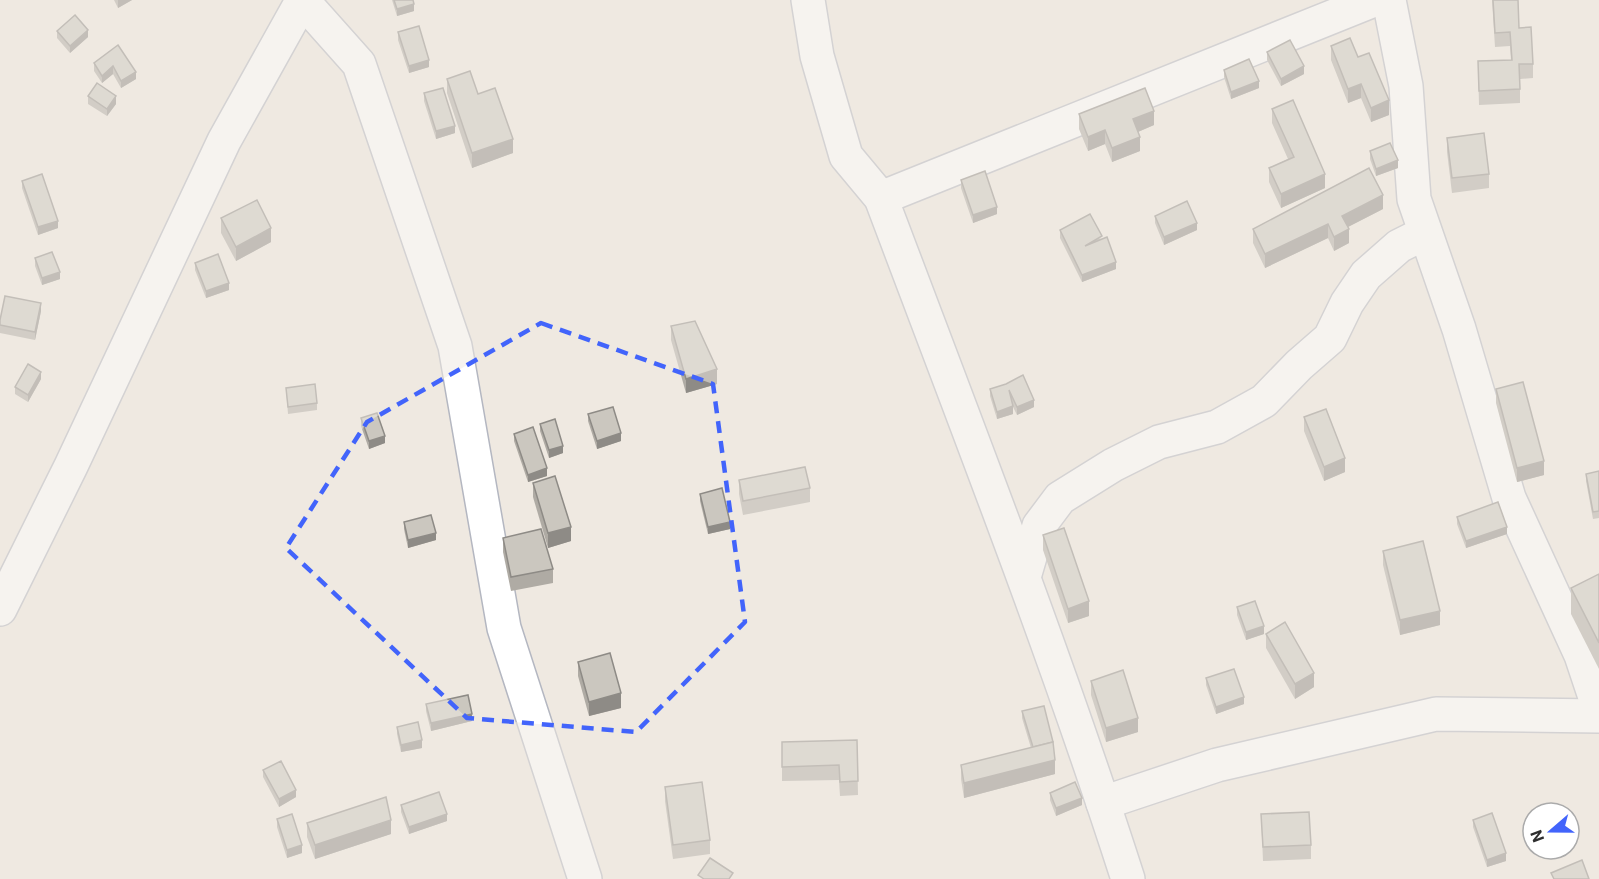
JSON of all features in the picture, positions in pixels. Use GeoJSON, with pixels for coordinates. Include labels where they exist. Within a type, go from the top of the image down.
{"type":"FeatureCollection","features":[{"type":"Feature","properties":{"kind":"street"},"geometry":{"type":"LineString","coordinates":[[0,609],[71,466],[224,141],[302,0],[359,64],[455,346],[504,628],[585,879]]}},
{"type":"Feature","properties":{"kind":"street"},"geometry":{"type":"LineString","coordinates":[[808,0],[817,56],[846,156],[882,198],[1024,577],[1128,879]]}},
{"type":"Feature","properties":{"kind":"street"},"geometry":{"type":"LineString","coordinates":[[882,198],[1374,0]]}},
{"type":"Feature","properties":{"kind":"street"},"geometry":{"type":"LineString","coordinates":[[1389,0],[1406,86],[1414,199],[1459,329],[1509,498],[1581,655],[1599,710]]}},
{"type":"Feature","properties":{"kind":"street"},"geometry":{"type":"LineString","coordinates":[[1024,577],[1039,526],[1060,498],[1113,465],[1159,442],[1216,427],[1264,401],[1299,365],[1330,338],[1347,303],[1366,275],[1399,246],[1425,234]]}},
{"type":"Feature","properties":{"kind":"street"},"geometry":{"type":"LineString","coordinates":[[1103,803],[1217,765],[1436,714],[1599,716]]}},
{"type":"Feature","properties":{"kind":"highlighted area"},"geometry":{"type":"Polygon","coordinates":[[[541,323],[713,384],[745,622],[636,732],[467,718],[286,548],[367,422],[541,323]]]}},
{"type":"Feature","properties":{"kind":"building"},"geometry":{"type":"Polygon","coordinates":[[[394,0],[413,0],[414,4],[397,9],[394,0]]]}},
{"type":"Feature","properties":{"kind":"building"},"geometry":{"type":"Polygon","coordinates":[[[1493,0],[1518,0],[1519,28],[1531,27],[1533,64],[1519,64],[1520,89],[1479,91],[1478,61],[1512,60],[1510,32],[1495,33],[1493,0]]]}},
{"type":"Feature","properties":{"kind":"building"},"geometry":{"type":"Polygon","coordinates":[[[75,15],[88,30],[70,46],[57,31],[75,15]]]}},
{"type":"Feature","properties":{"kind":"building"},"geometry":{"type":"Polygon","coordinates":[[[419,26],[429,60],[409,66],[398,32],[419,26]]]}},
{"type":"Feature","properties":{"kind":"building"},"geometry":{"type":"Polygon","coordinates":[[[1350,38],[1358,57],[1369,53],[1389,100],[1371,108],[1361,84],[1348,89],[1331,46],[1350,38]]]}},
{"type":"Feature","properties":{"kind":"building"},"geometry":{"type":"Polygon","coordinates":[[[1290,40],[1304,66],[1281,79],[1267,52],[1290,40]]]}},
{"type":"Feature","properties":{"kind":"building"},"geometry":{"type":"Polygon","coordinates":[[[118,45],[136,72],[121,81],[113,66],[102,76],[94,63],[118,45]]]}},
{"type":"Feature","properties":{"kind":"building"},"geometry":{"type":"Polygon","coordinates":[[[1249,59],[1259,81],[1231,92],[1224,70],[1249,59]]]}},
{"type":"Feature","properties":{"kind":"building"},"geometry":{"type":"Polygon","coordinates":[[[470,71],[478,94],[495,88],[513,139],[472,153],[447,79],[470,71]]]}},
{"type":"Feature","properties":{"kind":"building"},"geometry":{"type":"Polygon","coordinates":[[[97,83],[116,96],[107,109],[88,96],[97,83]]]}},
{"type":"Feature","properties":{"kind":"building"},"geometry":{"type":"Polygon","coordinates":[[[443,88],[455,126],[436,131],[424,93],[443,88]]]}},
{"type":"Feature","properties":{"kind":"building"},"geometry":{"type":"Polygon","coordinates":[[[1145,88],[1154,111],[1133,119],[1140,137],[1112,148],[1105,130],[1088,137],[1079,114],[1145,88]]]}},
{"type":"Feature","properties":{"kind":"building"},"geometry":{"type":"Polygon","coordinates":[[[1293,100],[1325,174],[1281,194],[1269,168],[1294,157],[1272,109],[1293,100]]]}},
{"type":"Feature","properties":{"kind":"building"},"geometry":{"type":"Polygon","coordinates":[[[1484,133],[1489,174],[1452,178],[1447,138],[1484,133]]]}},
{"type":"Feature","properties":{"kind":"building"},"geometry":{"type":"Polygon","coordinates":[[[1390,143],[1398,160],[1376,169],[1370,151],[1390,143]]]}},
{"type":"Feature","properties":{"kind":"building"},"geometry":{"type":"Polygon","coordinates":[[[1369,168],[1383,195],[1342,216],[1349,229],[1334,237],[1328,224],[1265,254],[1253,229],[1369,168]]]}},
{"type":"Feature","properties":{"kind":"building"},"geometry":{"type":"Polygon","coordinates":[[[985,171],[997,207],[973,215],[961,180],[985,171]]]}},
{"type":"Feature","properties":{"kind":"building"},"geometry":{"type":"Polygon","coordinates":[[[42,174],[58,221],[38,227],[22,181],[42,174]]]}},
{"type":"Feature","properties":{"kind":"building"},"geometry":{"type":"Polygon","coordinates":[[[257,200],[271,228],[236,247],[221,218],[257,200]]]}},
{"type":"Feature","properties":{"kind":"building"},"geometry":{"type":"Polygon","coordinates":[[[1187,201],[1197,223],[1164,237],[1155,216],[1187,201]]]}},
{"type":"Feature","properties":{"kind":"building"},"geometry":{"type":"Polygon","coordinates":[[[1090,214],[1102,236],[1085,246],[1107,237],[1116,262],[1082,275],[1060,230],[1090,214]]]}},
{"type":"Feature","properties":{"kind":"building"},"geometry":{"type":"Polygon","coordinates":[[[52,252],[60,272],[42,278],[35,258],[52,252]]]}},
{"type":"Feature","properties":{"kind":"building"},"geometry":{"type":"Polygon","coordinates":[[[218,254],[229,283],[206,291],[195,263],[218,254]]]}},
{"type":"Feature","properties":{"kind":"building"},"geometry":{"type":"Polygon","coordinates":[[[5,296],[41,303],[35,332],[0,325],[5,296]]]}},
{"type":"Feature","properties":{"kind":"building"},"geometry":{"type":"Polygon","coordinates":[[[695,321],[717,369],[686,379],[671,326],[695,321]]]}},
{"type":"Feature","properties":{"kind":"building"},"geometry":{"type":"Polygon","coordinates":[[[28,364],[41,372],[28,395],[15,387],[28,364]]]}},
{"type":"Feature","properties":{"kind":"building"},"geometry":{"type":"Polygon","coordinates":[[[1023,375],[1034,400],[1017,407],[1009,390],[1013,406],[997,412],[990,389],[1023,375]]]}},
{"type":"Feature","properties":{"kind":"building"},"geometry":{"type":"Polygon","coordinates":[[[1523,382],[1544,461],[1517,468],[1496,389],[1523,382]]]}},
{"type":"Feature","properties":{"kind":"building"},"geometry":{"type":"Polygon","coordinates":[[[315,384],[317,403],[288,407],[286,388],[315,384]]]}},
{"type":"Feature","properties":{"kind":"building"},"geometry":{"type":"Polygon","coordinates":[[[613,407],[621,433],[597,441],[588,414],[613,407]]]}},
{"type":"Feature","properties":{"kind":"building"},"geometry":{"type":"Polygon","coordinates":[[[1326,409],[1345,458],[1324,467],[1304,417],[1326,409]]]}},
{"type":"Feature","properties":{"kind":"building"},"geometry":{"type":"Polygon","coordinates":[[[377,413],[385,436],[369,441],[361,418],[377,413]]]}},
{"type":"Feature","properties":{"kind":"building"},"geometry":{"type":"Polygon","coordinates":[[[555,419],[563,446],[549,450],[540,424],[555,419]]]}},
{"type":"Feature","properties":{"kind":"building"},"geometry":{"type":"Polygon","coordinates":[[[533,427],[547,468],[528,475],[514,434],[533,427]]]}},
{"type":"Feature","properties":{"kind":"building"},"geometry":{"type":"Polygon","coordinates":[[[805,467],[810,488],[743,501],[739,480],[805,467]]]}},
{"type":"Feature","properties":{"kind":"building"},"geometry":{"type":"Polygon","coordinates":[[[1599,471],[1599,511],[1593,512],[1586,474],[1599,471]]]}},
{"type":"Feature","properties":{"kind":"building"},"geometry":{"type":"Polygon","coordinates":[[[555,476],[571,527],[548,533],[533,483],[555,476]]]}},
{"type":"Feature","properties":{"kind":"building"},"geometry":{"type":"Polygon","coordinates":[[[722,488],[730,522],[708,527],[700,494],[722,488]]]}},
{"type":"Feature","properties":{"kind":"building"},"geometry":{"type":"Polygon","coordinates":[[[1498,502],[1507,527],[1466,541],[1457,517],[1498,502]]]}},
{"type":"Feature","properties":{"kind":"building"},"geometry":{"type":"Polygon","coordinates":[[[431,515],[436,533],[408,540],[404,522],[431,515]]]}},
{"type":"Feature","properties":{"kind":"building"},"geometry":{"type":"Polygon","coordinates":[[[1064,528],[1089,601],[1068,609],[1043,535],[1064,528]]]}},
{"type":"Feature","properties":{"kind":"building"},"geometry":{"type":"Polygon","coordinates":[[[541,529],[553,569],[511,577],[503,538],[541,529]]]}},
{"type":"Feature","properties":{"kind":"building"},"geometry":{"type":"Polygon","coordinates":[[[1423,541],[1440,611],[1400,620],[1383,551],[1423,541]]]}},
{"type":"Feature","properties":{"kind":"building"},"geometry":{"type":"Polygon","coordinates":[[[1599,574],[1599,643],[1571,588],[1599,574]]]}},
{"type":"Feature","properties":{"kind":"building"},"geometry":{"type":"Polygon","coordinates":[[[1255,601],[1264,626],[1246,632],[1237,607],[1255,601]]]}},
{"type":"Feature","properties":{"kind":"building"},"geometry":{"type":"Polygon","coordinates":[[[1285,622],[1314,673],[1295,684],[1266,634],[1285,622]]]}},
{"type":"Feature","properties":{"kind":"building"},"geometry":{"type":"Polygon","coordinates":[[[610,653],[621,693],[589,702],[578,662],[610,653]]]}},
{"type":"Feature","properties":{"kind":"building"},"geometry":{"type":"Polygon","coordinates":[[[1234,669],[1244,697],[1216,707],[1206,678],[1234,669]]]}},
{"type":"Feature","properties":{"kind":"building"},"geometry":{"type":"Polygon","coordinates":[[[1123,670],[1138,718],[1106,728],[1091,681],[1123,670]]]}},
{"type":"Feature","properties":{"kind":"building"},"geometry":{"type":"Polygon","coordinates":[[[468,695],[472,714],[431,723],[426,704],[468,695]]]}},
{"type":"Feature","properties":{"kind":"building"},"geometry":{"type":"Polygon","coordinates":[[[1044,706],[1053,742],[1033,747],[1022,711],[1044,706]]]}},
{"type":"Feature","properties":{"kind":"building"},"geometry":{"type":"Polygon","coordinates":[[[418,722],[422,740],[401,745],[397,727],[418,722]]]}},
{"type":"Feature","properties":{"kind":"building"},"geometry":{"type":"Polygon","coordinates":[[[857,740],[858,781],[840,782],[839,765],[782,767],[782,742],[857,740]]]}},
{"type":"Feature","properties":{"kind":"building"},"geometry":{"type":"Polygon","coordinates":[[[1053,742],[1055,760],[964,783],[961,765],[1053,742]]]}},
{"type":"Feature","properties":{"kind":"building"},"geometry":{"type":"Polygon","coordinates":[[[281,761],[296,790],[279,799],[263,770],[281,761]]]}},
{"type":"Feature","properties":{"kind":"building"},"geometry":{"type":"Polygon","coordinates":[[[702,782],[710,840],[673,845],[665,787],[702,782]]]}},
{"type":"Feature","properties":{"kind":"building"},"geometry":{"type":"Polygon","coordinates":[[[1075,782],[1082,798],[1056,808],[1050,793],[1075,782]]]}},
{"type":"Feature","properties":{"kind":"building"},"geometry":{"type":"Polygon","coordinates":[[[439,792],[447,814],[409,827],[401,805],[439,792]]]}},
{"type":"Feature","properties":{"kind":"building"},"geometry":{"type":"Polygon","coordinates":[[[386,797],[391,820],[315,845],[307,823],[386,797]]]}},
{"type":"Feature","properties":{"kind":"building"},"geometry":{"type":"Polygon","coordinates":[[[1309,812],[1311,845],[1263,847],[1261,814],[1309,812]]]}},
{"type":"Feature","properties":{"kind":"building"},"geometry":{"type":"Polygon","coordinates":[[[1492,813],[1506,853],[1487,860],[1473,820],[1492,813]]]}},
{"type":"Feature","properties":{"kind":"building"},"geometry":{"type":"Polygon","coordinates":[[[292,814],[302,845],[287,850],[277,819],[292,814]]]}},
{"type":"Feature","properties":{"kind":"building"},"geometry":{"type":"Polygon","coordinates":[[[710,858],[733,873],[729,879],[704,879],[698,875],[710,858]]]}},
{"type":"Feature","properties":{"kind":"building"},"geometry":{"type":"Polygon","coordinates":[[[1581,860],[1589,879],[1554,879],[1551,873],[1581,860]]]}}]}
